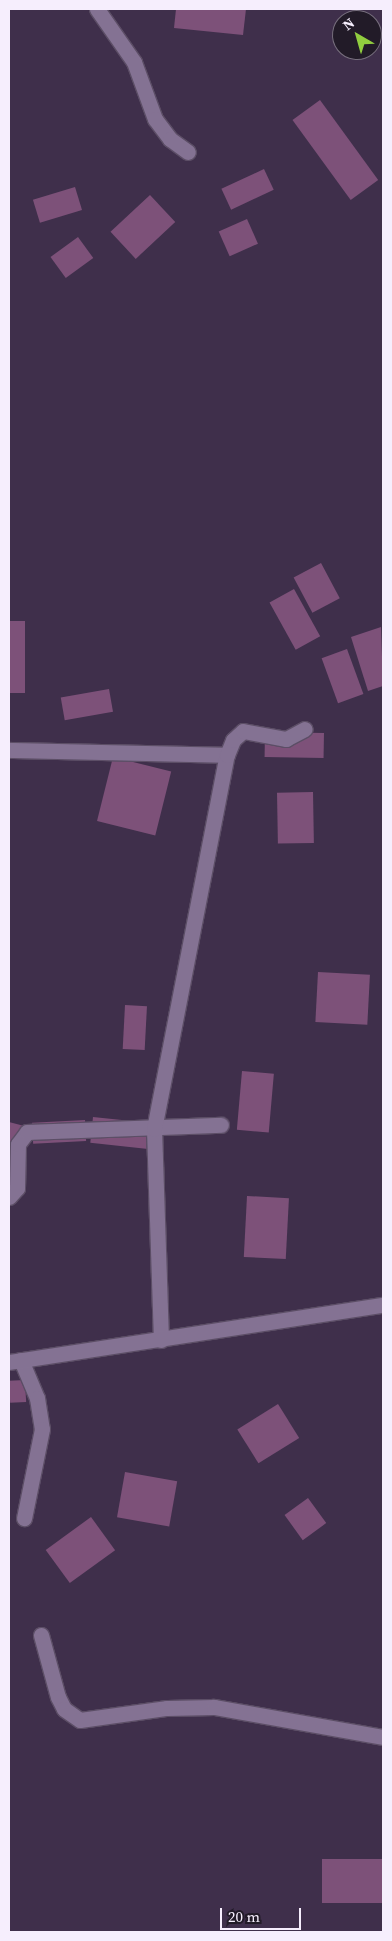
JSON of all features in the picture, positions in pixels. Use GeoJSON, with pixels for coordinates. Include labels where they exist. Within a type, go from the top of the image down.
{"type":"FeatureCollection","features":[{"type":"Feature","properties":{"kind":"street"},"geometry":{"type":"LineString","coordinates":[[98,9],[134,62],[155,119],[170,139],[188,152]]}},
{"type":"Feature","properties":{"kind":"street"},"geometry":{"type":"LineString","coordinates":[[161,1340],[154,1129],[227,756],[233,740],[243,731],[286,739],[305,729]]}},
{"type":"Feature","properties":{"kind":"street"},"geometry":{"type":"LineString","coordinates":[[9,750],[227,756]]}},
{"type":"Feature","properties":{"kind":"street"},"geometry":{"type":"LineString","coordinates":[[9,1197],[17,1188],[18,1144],[27,1132],[154,1129],[221,1125]]}},
{"type":"Feature","properties":{"kind":"street"},"geometry":{"type":"LineString","coordinates":[[24,1518],[42,1430],[37,1398],[15,1361],[383,1305]]}},
{"type":"Feature","properties":{"kind":"street"},"geometry":{"type":"LineString","coordinates":[[41,1635],[58,1697],[64,1709],[80,1720],[167,1708],[214,1707],[383,1737]]}},
{"type":"Feature","properties":{"kind":"building"},"geometry":{"type":"Polygon","coordinates":[[[176,9],[246,9],[243,35],[174,28],[176,9]]]}},
{"type":"Feature","properties":{"kind":"building"},"geometry":{"type":"Polygon","coordinates":[[[320,100],[378,180],[351,200],[292,120],[320,100]]]}},
{"type":"Feature","properties":{"kind":"building"},"geometry":{"type":"Polygon","coordinates":[[[264,169],[274,190],[231,210],[221,189],[264,169]]]}},
{"type":"Feature","properties":{"kind":"building"},"geometry":{"type":"Polygon","coordinates":[[[75,187],[82,210],[40,223],[33,200],[75,187]]]}},
{"type":"Feature","properties":{"kind":"building"},"geometry":{"type":"Polygon","coordinates":[[[150,195],[175,222],[136,259],[111,232],[150,195]]]}},
{"type":"Feature","properties":{"kind":"building"},"geometry":{"type":"Polygon","coordinates":[[[247,219],[258,244],[230,256],[219,232],[247,219]]]}},
{"type":"Feature","properties":{"kind":"building"},"geometry":{"type":"Polygon","coordinates":[[[78,237],[93,258],[66,278],[50,257],[78,237]]]}},
{"type":"Feature","properties":{"kind":"building"},"geometry":{"type":"Polygon","coordinates":[[[321,563],[340,598],[312,613],[294,578],[321,563]]]}},
{"type":"Feature","properties":{"kind":"building"},"geometry":{"type":"Polygon","coordinates":[[[294,589],[320,636],[296,650],[270,603],[294,589]]]}},
{"type":"Feature","properties":{"kind":"building"},"geometry":{"type":"Polygon","coordinates":[[[9,621],[25,621],[25,693],[9,693],[9,621]]]}},
{"type":"Feature","properties":{"kind":"building"},"geometry":{"type":"Polygon","coordinates":[[[381,627],[383,686],[368,691],[351,637],[381,627]]]}},
{"type":"Feature","properties":{"kind":"building"},"geometry":{"type":"Polygon","coordinates":[[[347,649],[363,694],[338,703],[322,658],[347,649]]]}},
{"type":"Feature","properties":{"kind":"building"},"geometry":{"type":"Polygon","coordinates":[[[109,689],[113,712],[65,720],[61,698],[109,689]]]}},
{"type":"Feature","properties":{"kind":"building"},"geometry":{"type":"Polygon","coordinates":[[[265,732],[324,733],[324,758],[265,757],[265,732]]]}},
{"type":"Feature","properties":{"kind":"building"},"geometry":{"type":"Polygon","coordinates":[[[113,757],[171,772],[155,836],[97,821],[113,757]]]}},
{"type":"Feature","properties":{"kind":"building"},"geometry":{"type":"Polygon","coordinates":[[[313,792],[314,843],[278,844],[277,793],[313,792]]]}},
{"type":"Feature","properties":{"kind":"building"},"geometry":{"type":"Polygon","coordinates":[[[318,972],[370,975],[367,1025],[315,1022],[318,972]]]}},
{"type":"Feature","properties":{"kind":"building"},"geometry":{"type":"Polygon","coordinates":[[[125,1005],[147,1006],[145,1050],[123,1049],[125,1005]]]}},
{"type":"Feature","properties":{"kind":"building"},"geometry":{"type":"Polygon","coordinates":[[[242,1071],[274,1074],[269,1133],[237,1130],[242,1071]]]}},
{"type":"Feature","properties":{"kind":"building"},"geometry":{"type":"Polygon","coordinates":[[[93,1117],[151,1123],[148,1149],[90,1143],[93,1117]]]}},
{"type":"Feature","properties":{"kind":"building"},"geometry":{"type":"Polygon","coordinates":[[[85,1120],[86,1141],[33,1144],[32,1123],[85,1120]]]}},
{"type":"Feature","properties":{"kind":"building"},"geometry":{"type":"Polygon","coordinates":[[[9,1122],[28,1127],[13,1186],[9,1185],[9,1122]]]}},
{"type":"Feature","properties":{"kind":"building"},"geometry":{"type":"Polygon","coordinates":[[[247,1196],[289,1198],[286,1259],[244,1257],[247,1196]]]}},
{"type":"Feature","properties":{"kind":"building"},"geometry":{"type":"Polygon","coordinates":[[[25,1380],[26,1402],[10,1403],[9,1381],[25,1380]]]}},
{"type":"Feature","properties":{"kind":"building"},"geometry":{"type":"Polygon","coordinates":[[[278,1404],[299,1438],[258,1463],[237,1429],[278,1404]]]}},
{"type":"Feature","properties":{"kind":"building"},"geometry":{"type":"Polygon","coordinates":[[[125,1472],[177,1481],[169,1527],[117,1517],[125,1472]]]}},
{"type":"Feature","properties":{"kind":"building"},"geometry":{"type":"Polygon","coordinates":[[[308,1498],[326,1523],[303,1540],[285,1515],[308,1498]]]}},
{"type":"Feature","properties":{"kind":"building"},"geometry":{"type":"Polygon","coordinates":[[[91,1517],[115,1550],[70,1583],[46,1550],[91,1517]]]}},
{"type":"Feature","properties":{"kind":"building"},"geometry":{"type":"Polygon","coordinates":[[[322,1859],[383,1859],[383,1903],[322,1903],[322,1859]]]}}]}
